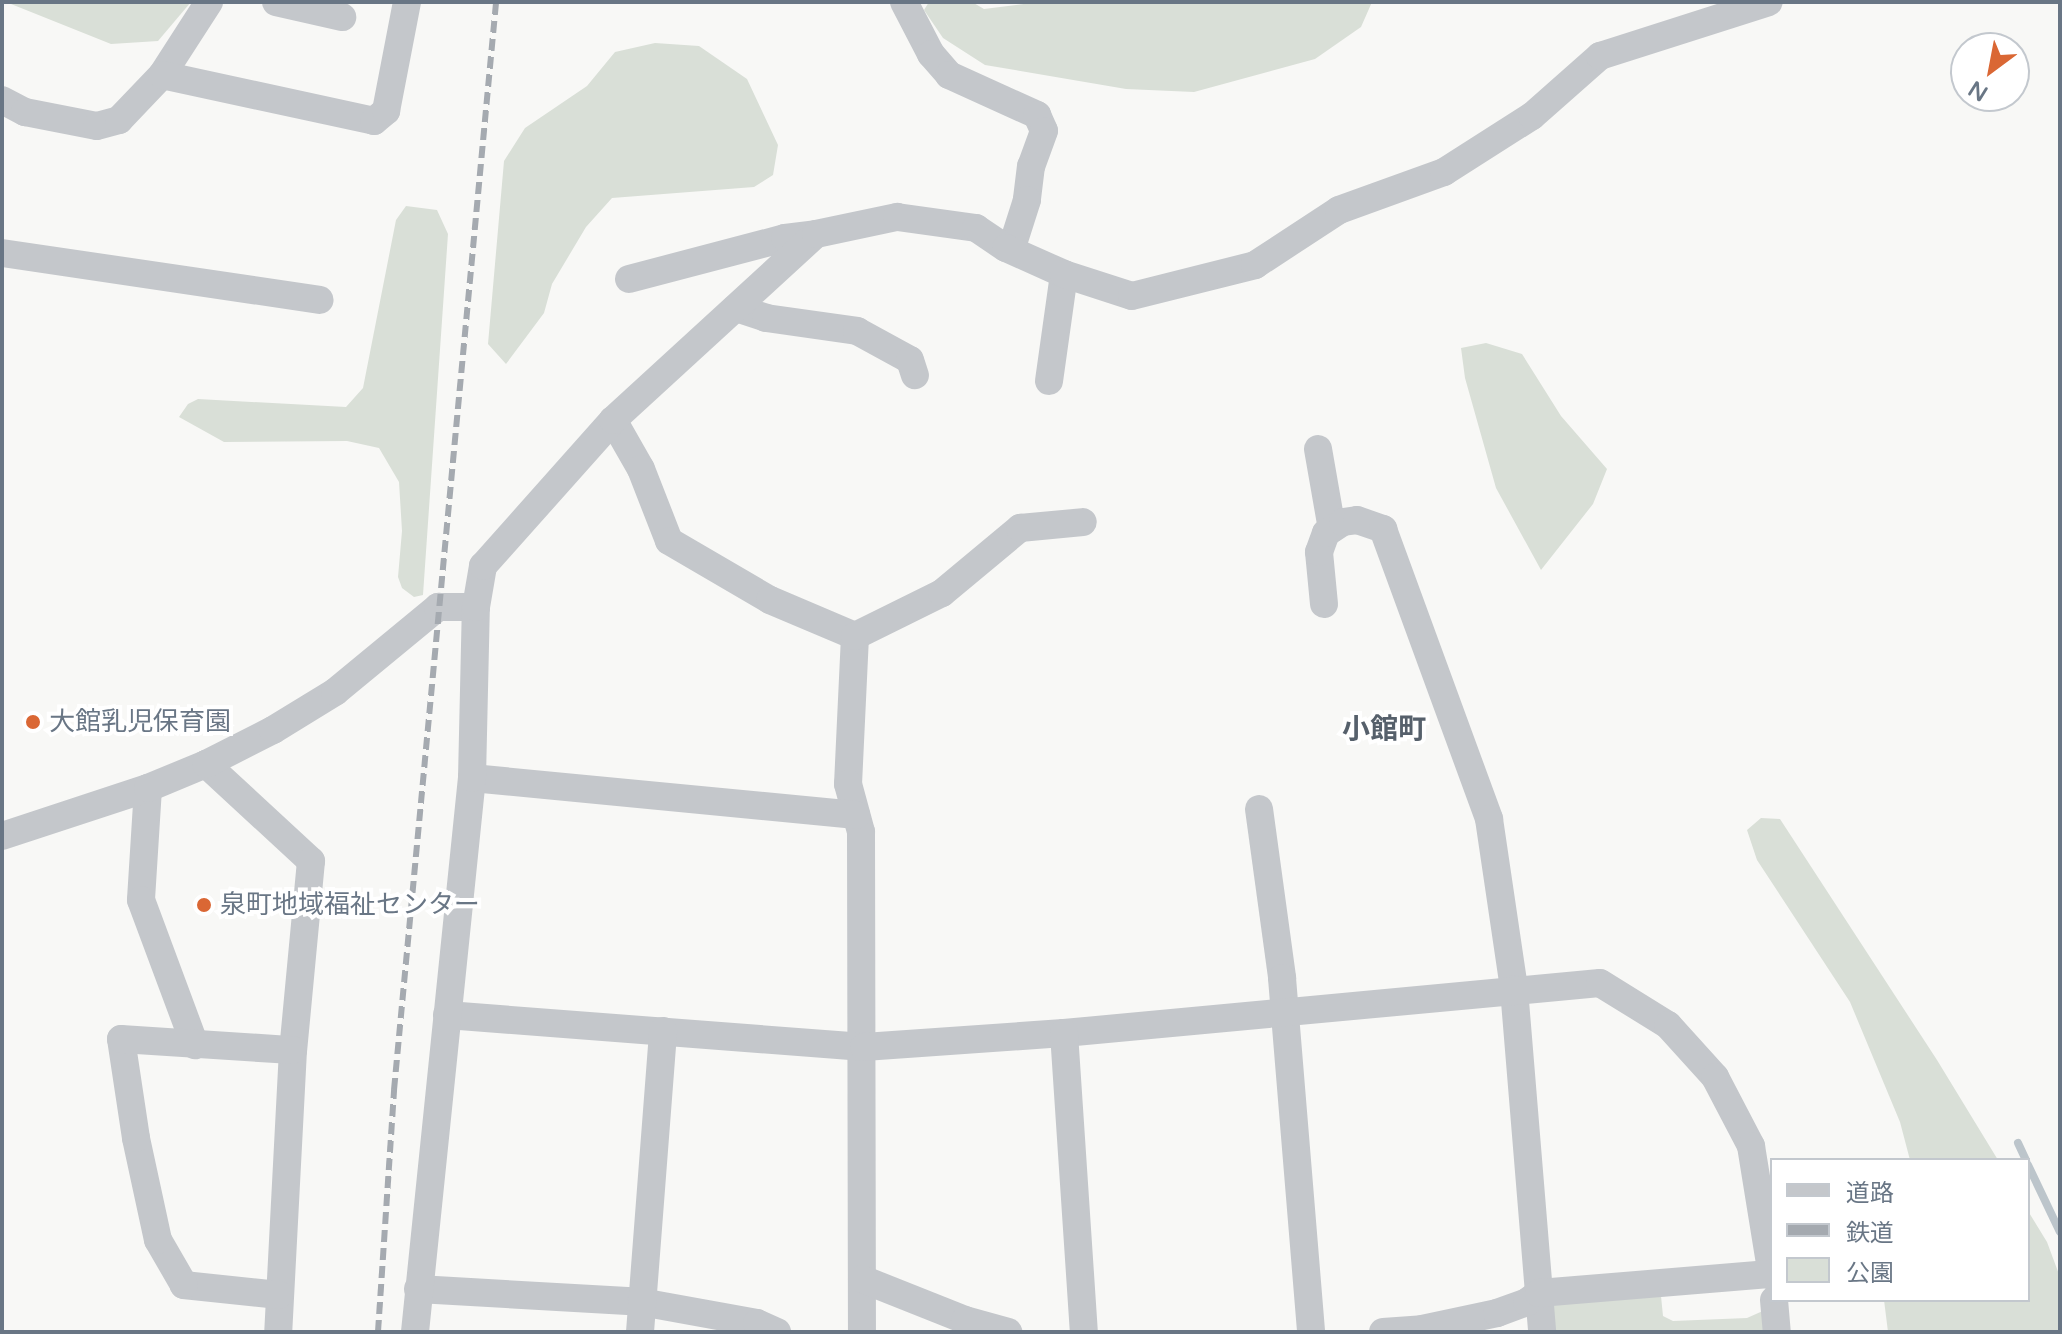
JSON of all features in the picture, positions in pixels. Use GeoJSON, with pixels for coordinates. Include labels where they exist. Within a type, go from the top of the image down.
{"type":"FeatureCollection","features":[{"type":"Feature","properties":{"kind":"street"},"geometry":{"type":"LineString","coordinates":[[2,100],[25,112],[97,126],[119,120],[162,75],[209,2]]}},
{"type":"Feature","properties":{"kind":"street"},"geometry":{"type":"LineString","coordinates":[[276,2],[342,17]]}},
{"type":"Feature","properties":{"kind":"street"},"geometry":{"type":"LineString","coordinates":[[162,75],[374,121],[386,111],[407,2]]}},
{"type":"Feature","properties":{"kind":"street"},"geometry":{"type":"LineString","coordinates":[[904,2],[931,54],[949,75],[1037,115],[1044,131],[1031,166],[1027,200],[1011,250]]}},
{"type":"Feature","properties":{"kind":"street"},"geometry":{"type":"LineString","coordinates":[[629,279],[785,238],[897,217],[976,228],[1011,250],[1064,274],[1132,296],[1255,265],[1339,210],[1444,172],[1532,116],[1600,56],[1769,2]]}},
{"type":"Feature","properties":{"kind":"street"},"geometry":{"type":"LineString","coordinates":[[415,1332],[472,778],[476,607],[483,566],[613,420],[816,234]]}},
{"type":"Feature","properties":{"kind":"street"},"geometry":{"type":"LineString","coordinates":[[2,253],[320,300]]}},
{"type":"Feature","properties":{"kind":"street"},"geometry":{"type":"LineString","coordinates":[[1049,381],[1064,274]]}},
{"type":"Feature","properties":{"kind":"street"},"geometry":{"type":"LineString","coordinates":[[736,308],[766,318],[857,331],[904,355],[910,360],[915,375]]}},
{"type":"Feature","properties":{"kind":"street"},"geometry":{"type":"LineString","coordinates":[[613,420],[641,469],[669,541],[770,600],[855,636],[942,593],[1020,528],[1083,522]]}},
{"type":"Feature","properties":{"kind":"street"},"geometry":{"type":"LineString","coordinates":[[1318,449],[1332,529]]}},
{"type":"Feature","properties":{"kind":"street"},"geometry":{"type":"LineString","coordinates":[[1324,604],[1319,552],[1326,533],[1357,520],[1383,529],[1489,819],[1514,989],[1542,1332]]}},
{"type":"Feature","properties":{"kind":"street"},"geometry":{"type":"LineString","coordinates":[[2,836],[148,788],[206,764],[273,730],[335,692],[438,607],[476,607]]}},
{"type":"Feature","properties":{"kind":"street"},"geometry":{"type":"LineString","coordinates":[[855,636],[848,784],[861,832],[864,1047],[862,1332]]}},
{"type":"Feature","properties":{"kind":"street"},"geometry":{"type":"LineString","coordinates":[[206,764],[311,861],[293,1050],[278,1332]]}},
{"type":"Feature","properties":{"kind":"street"},"geometry":{"type":"LineString","coordinates":[[472,778],[856,815]]}},
{"type":"Feature","properties":{"kind":"street"},"geometry":{"type":"LineString","coordinates":[[148,788],[141,900],[195,1045]]}},
{"type":"Feature","properties":{"kind":"street"},"geometry":{"type":"LineString","coordinates":[[1259,809],[1282,978],[1282,1012],[1311,1332]]}},
{"type":"Feature","properties":{"kind":"street"},"geometry":{"type":"LineString","coordinates":[[447,1015],[864,1047],[1064,1033],[1600,983],[1668,1025],[1715,1077],[1751,1146],[1770,1263]]}},
{"type":"Feature","properties":{"kind":"street"},"geometry":{"type":"LineString","coordinates":[[640,1332],[663,1031]]}},
{"type":"Feature","properties":{"kind":"street"},"geometry":{"type":"LineString","coordinates":[[1064,1033],[1084,1332]]}},
{"type":"Feature","properties":{"kind":"street"},"geometry":{"type":"LineString","coordinates":[[279,1295],[184,1285],[158,1240],[136,1138],[121,1039],[293,1050]]}},
{"type":"Feature","properties":{"kind":"street"},"geometry":{"type":"LineString","coordinates":[[1383,1332],[1422,1329],[1497,1313],[1527,1302],[1539,1293],[1770,1275]]}},
{"type":"Feature","properties":{"kind":"street"},"geometry":{"type":"LineString","coordinates":[[862,1279],[965,1320],[1008,1332]]}},
{"type":"Feature","properties":{"kind":"street"},"geometry":{"type":"LineString","coordinates":[[418,1289],[641,1302],[757,1323],[777,1332]]}},
{"type":"Feature","properties":{"kind":"street"},"geometry":{"type":"LineString","coordinates":[[1774,1302],[1777,1332]]}},
{"type":"Feature","properties":{"kind":"green space"},"geometry":{"type":"Polygon","coordinates":[[[6,2],[191,2],[158,41],[111,44],[6,2]]]}},
{"type":"Feature","properties":{"kind":"green space"},"geometry":{"type":"Polygon","coordinates":[[[929,2],[972,2],[984,9],[1039,2],[1372,2],[1361,27],[1315,59],[1194,92],[1126,89],[985,65],[943,38],[924,10],[929,2]]]}},
{"type":"Feature","properties":{"kind":"green space"},"geometry":{"type":"Polygon","coordinates":[[[655,43],[699,46],[747,79],[778,145],[773,175],[754,187],[612,198],[586,227],[552,284],[544,313],[506,364],[488,344],[504,161],[525,128],[587,86],[615,52],[655,43]]]}},
{"type":"Feature","properties":{"kind":"green space"},"geometry":{"type":"Polygon","coordinates":[[[406,206],[437,210],[448,234],[423,595],[414,597],[402,588],[398,577],[402,531],[399,482],[379,448],[347,441],[224,442],[179,417],[188,404],[198,399],[346,407],[363,388],[396,220],[406,206]]]}},
{"type":"Feature","properties":{"kind":"green space"},"geometry":{"type":"Polygon","coordinates":[[[1486,343],[1522,354],[1561,416],[1607,469],[1593,504],[1541,570],[1496,488],[1465,378],[1461,348],[1486,343]]]}},
{"type":"Feature","properties":{"kind":"green space"},"geometry":{"type":"Polygon","coordinates":[[[1761,818],[1780,819],[1937,1060],[1997,1158],[1909,1158],[1900,1122],[1850,1002],[1757,860],[1747,830],[1761,818]]]}},
{"type":"Feature","properties":{"kind":"green space"},"geometry":{"type":"Polygon","coordinates":[[[2030,1214],[2047,1242],[2060,1277],[2060,1332],[1888,1332],[1884,1302],[2030,1302],[2030,1214]]]}},
{"type":"Feature","properties":{"kind":"green space"},"geometry":{"type":"Polygon","coordinates":[[[1661,1296],[1663,1316],[1673,1321],[1747,1318],[1765,1310],[1769,1332],[1553,1332],[1551,1300],[1661,1296]]]}},
{"type":"Feature","properties":{"kind":"waterway"},"geometry":{"type":"LineString","coordinates":[[2018,1143],[2025,1158]]}},
{"type":"Feature","properties":{"kind":"waterway"},"geometry":{"type":"LineString","coordinates":[[2030,1169],[2060,1232]]}},
{"type":"Feature","properties":{"kind":"railway"},"geometry":{"type":"LineString","coordinates":[[378,1332],[394,1090],[496,2]]}},
{"type":"Feature","properties":{"kind":"place","name":"大館乳児保育園"},"geometry":{"type":"Point","coordinates":[33,722]}},
{"type":"Feature","properties":{"kind":"place","name":"泉町地域福祉センター"},"geometry":{"type":"Point","coordinates":[204,905]}},
{"type":"Feature","properties":{"kind":"district","name":"小館町"},"geometry":{"type":"Point","coordinates":[1384,729]}}]}
